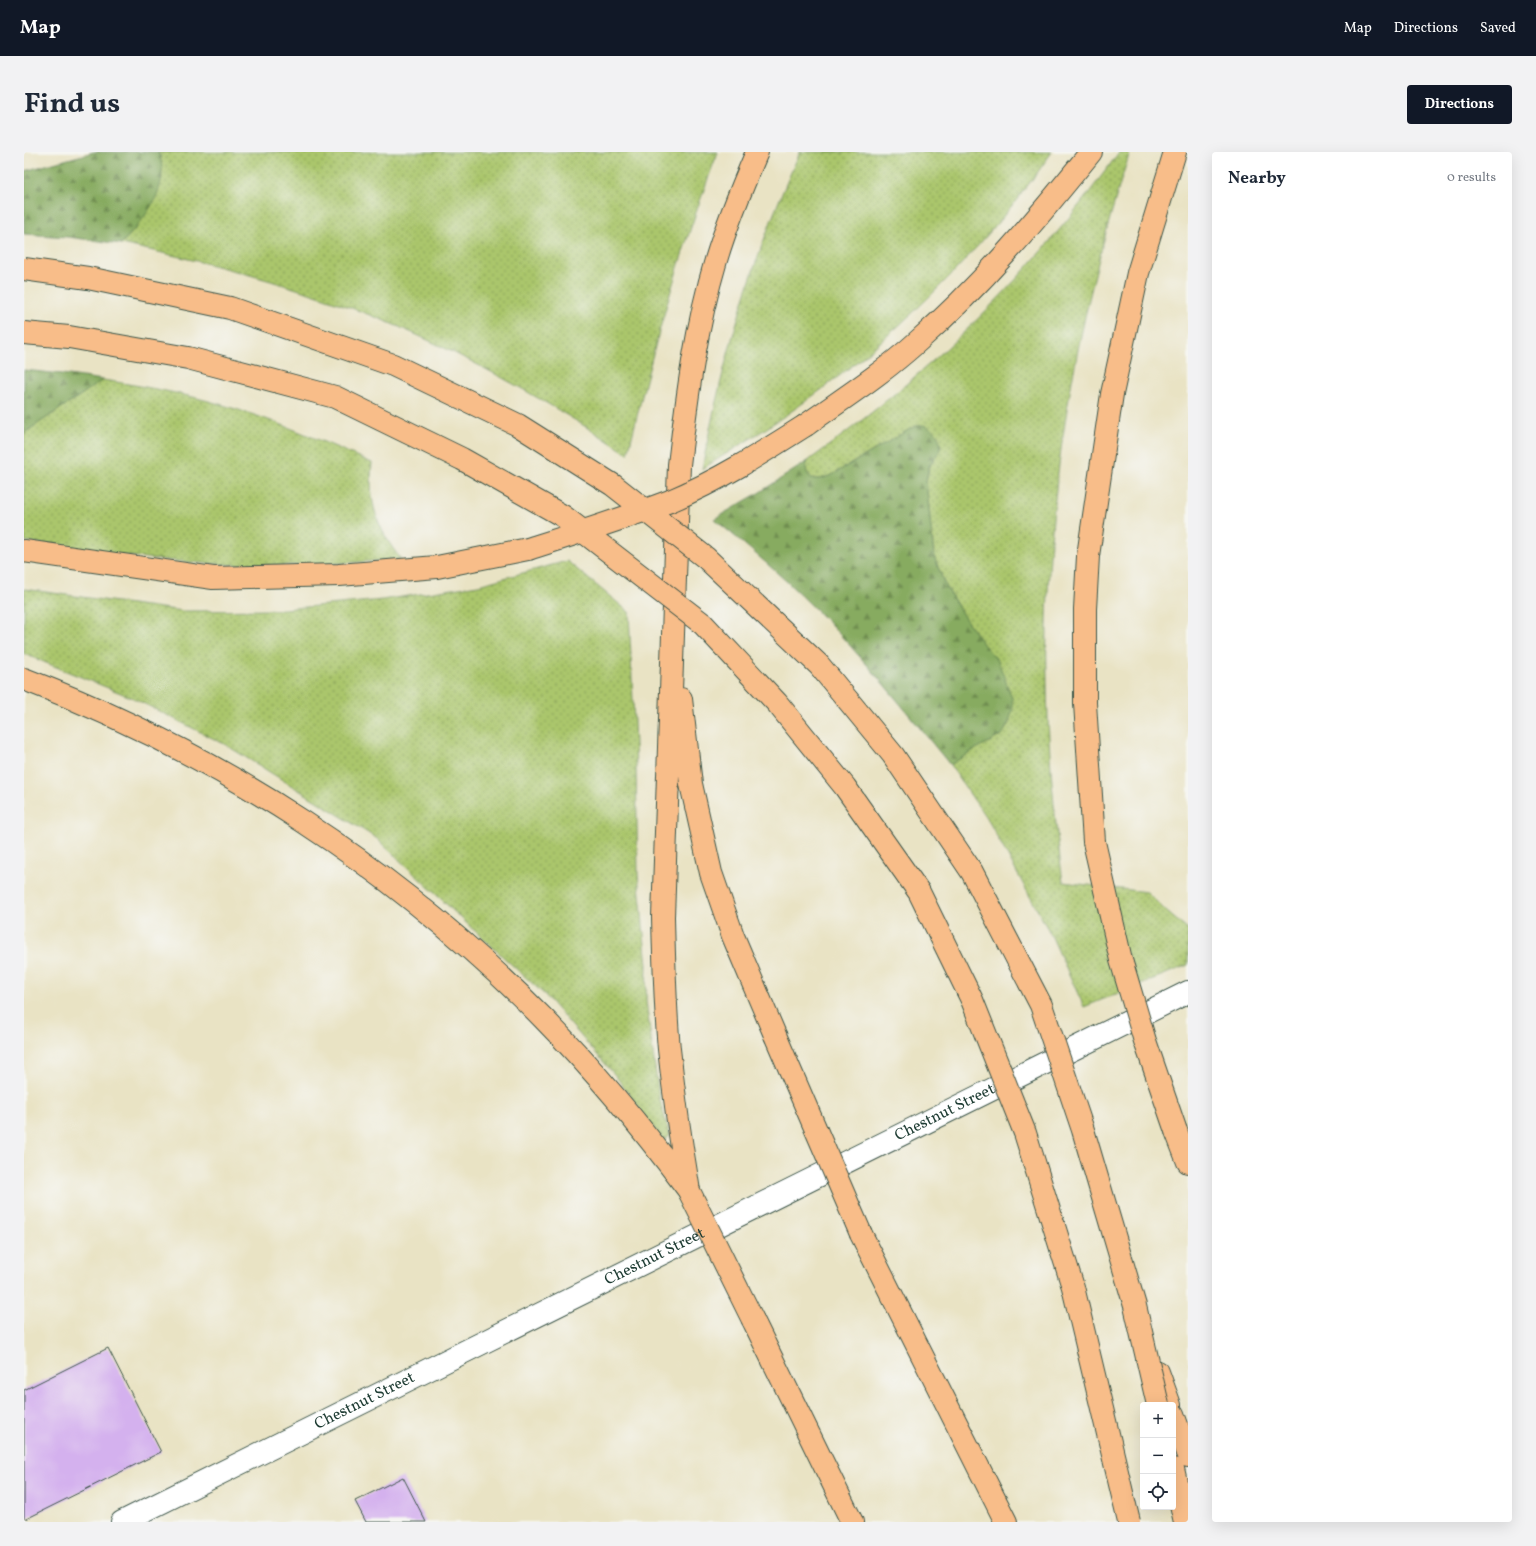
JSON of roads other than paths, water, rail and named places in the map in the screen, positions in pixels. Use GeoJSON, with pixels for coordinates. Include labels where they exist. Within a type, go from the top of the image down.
{"type":"FeatureCollection","features":[{"type":"Feature","properties":{"kind":"highway"},"geometry":{"type":"LineString","coordinates":[[689,1191],[677,1120],[669,1048],[664,976],[663,917],[672,626],[679,465],[686,401],[698,334],[716,259],[740,192],[757,152]]}},
{"type":"Feature","properties":{"kind":"highway"},"geometry":{"type":"LineString","coordinates":[[24,551],[214,578],[339,575],[436,567],[528,549],[608,523],[670,500],[739,467],[806,425],[867,382],[917,342],[973,288],[1029,228],[1091,152]]}},
{"type":"Feature","properties":{"kind":"highway"},"geometry":{"type":"LineString","coordinates":[[1175,152],[1138,273],[1113,386],[1088,556],[1085,609],[1085,703],[1094,842],[1121,960],[1145,1041],[1188,1162]]}},
{"type":"Feature","properties":{"kind":"highway"},"geometry":{"type":"LineString","coordinates":[[24,269],[88,278],[230,308],[393,365],[518,425],[613,485],[706,558],[819,665],[893,755],[972,872],[1041,1005],[1083,1130],[1135,1306],[1169,1402]]}},
{"type":"Feature","properties":{"kind":"highway"},"geometry":{"type":"LineString","coordinates":[[24,332],[69,337],[188,358],[335,398],[462,459],[563,516],[685,610],[703,624],[777,703],[845,787],[919,892],[972,1000],[1025,1133],[1074,1287],[1129,1522]]}},
{"type":"Feature","properties":{"kind":"highway"},"geometry":{"type":"LineString","coordinates":[[672,626],[691,784],[711,873],[733,936],[861,1234],[1006,1522]]}},
{"type":"Feature","properties":{"kind":"highway"},"geometry":{"type":"LineString","coordinates":[[24,679],[124,721],[190,753],[315,829],[376,872],[435,918],[480,957],[545,1019],[596,1074],[644,1131],[689,1191],[852,1522]]}},
{"type":"Feature","properties":{"kind":"highway"},"geometry":{"type":"LineString","coordinates":[[1135,1306],[1157,1402]]}},
{"type":"Feature","properties":{"kind":"highway"},"geometry":{"type":"LineString","coordinates":[[1176,1422],[1188,1456]]}},
{"type":"Feature","properties":{"kind":"highway"},"geometry":{"type":"LineString","coordinates":[[1174,1474],[1186,1522]]}},
{"type":"Feature","properties":{"kind":"street","name":"Chestnut Street"},"geometry":{"type":"LineString","coordinates":[[122,1522],[1188,992]]}}]}
